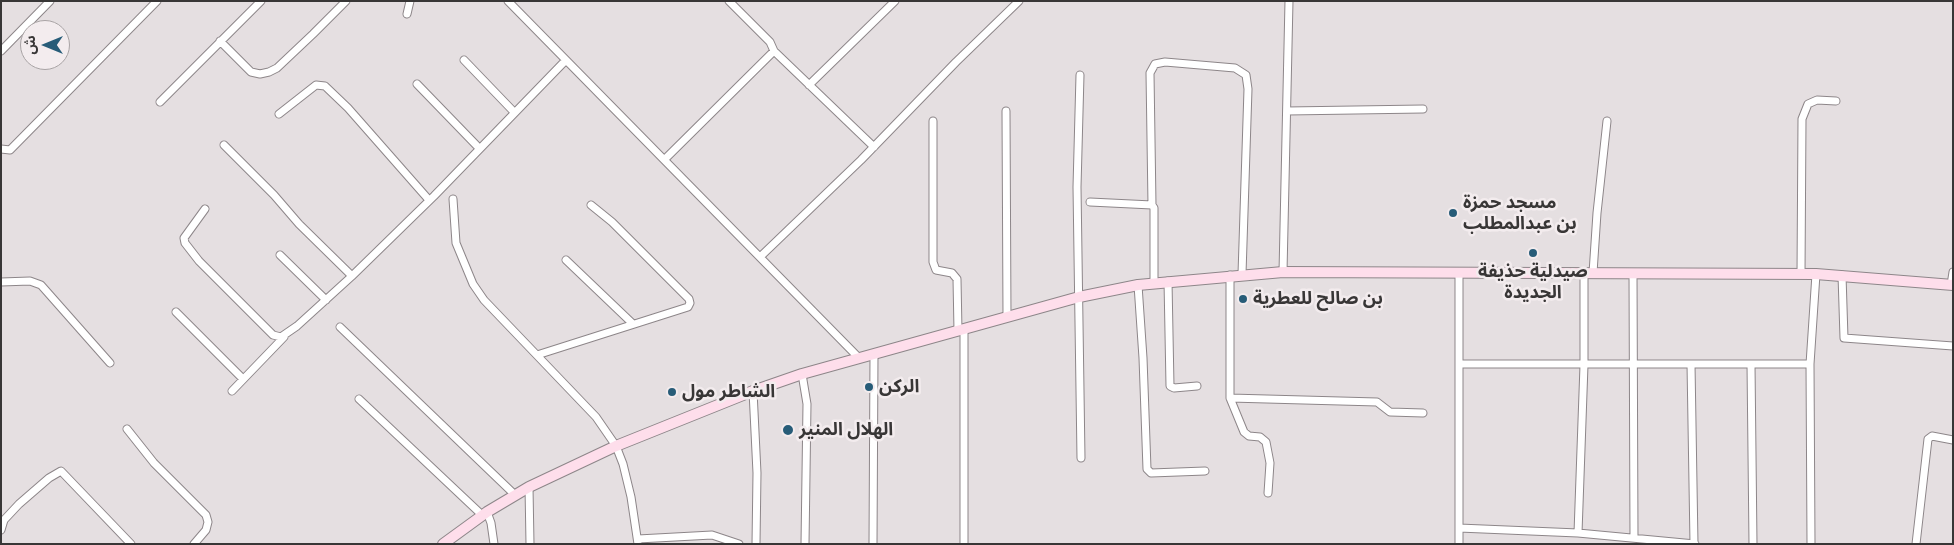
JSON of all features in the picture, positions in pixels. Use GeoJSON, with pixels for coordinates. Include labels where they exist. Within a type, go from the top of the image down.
{"type":"FeatureCollection","features":[{"type":"Feature","properties":{"kind":"main road"},"geometry":{"type":"LineString","coordinates":[[443,544],[514,494],[616,446],[753,391],[802,374],[1079,297],[1154,282],[1283,272],[1459,272],[1816,274],[1952,285]]}},
{"type":"Feature","properties":{"kind":"street"},"geometry":{"type":"LineString","coordinates":[[1,51],[50,1]]}},
{"type":"Feature","properties":{"kind":"street"},"geometry":{"type":"LineString","coordinates":[[1,150],[10,150],[157,1]]}},
{"type":"Feature","properties":{"kind":"street"},"geometry":{"type":"LineString","coordinates":[[160,102],[261,1]]}},
{"type":"Feature","properties":{"kind":"street"},"geometry":{"type":"LineString","coordinates":[[220,41],[251,72],[260,74],[269,72],[277,68],[346,1]]}},
{"type":"Feature","properties":{"kind":"street"},"geometry":{"type":"LineString","coordinates":[[407,14],[410,1]]}},
{"type":"Feature","properties":{"kind":"street"},"geometry":{"type":"LineString","coordinates":[[508,1],[859,358]]}},
{"type":"Feature","properties":{"kind":"street"},"geometry":{"type":"LineString","coordinates":[[729,1],[770,42],[774,51],[874,147]]}},
{"type":"Feature","properties":{"kind":"street"},"geometry":{"type":"LineString","coordinates":[[809,85],[895,1]]}},
{"type":"Feature","properties":{"kind":"street"},"geometry":{"type":"LineString","coordinates":[[760,257],[874,147],[956,62],[1019,1]]}},
{"type":"Feature","properties":{"kind":"street"},"geometry":{"type":"LineString","coordinates":[[1283,272],[1289,1]]}},
{"type":"Feature","properties":{"kind":"street"},"geometry":{"type":"LineString","coordinates":[[664,159],[774,51]]}},
{"type":"Feature","properties":{"kind":"street"},"geometry":{"type":"LineString","coordinates":[[464,60],[514,112]]}},
{"type":"Feature","properties":{"kind":"street"},"geometry":{"type":"LineString","coordinates":[[232,391],[288,333],[352,276],[429,200],[566,60]]}},
{"type":"Feature","properties":{"kind":"street"},"geometry":{"type":"LineString","coordinates":[[1154,282],[1150,73],[1155,64],[1165,62],[1235,68],[1246,75],[1248,89],[1242,274]]}},
{"type":"Feature","properties":{"kind":"street"},"geometry":{"type":"LineString","coordinates":[[1080,75],[1077,187],[1081,458]]}},
{"type":"Feature","properties":{"kind":"street"},"geometry":{"type":"LineString","coordinates":[[417,84],[480,148]]}},
{"type":"Feature","properties":{"kind":"street"},"geometry":{"type":"LineString","coordinates":[[280,114],[316,85],[326,86],[348,108],[429,200]]}},
{"type":"Feature","properties":{"kind":"street"},"geometry":{"type":"LineString","coordinates":[[1801,274],[1802,119],[1808,104],[1816,100],[1836,101]]}},
{"type":"Feature","properties":{"kind":"street"},"geometry":{"type":"LineString","coordinates":[[1287,110],[1423,109]]}},
{"type":"Feature","properties":{"kind":"street"},"geometry":{"type":"LineString","coordinates":[[1006,111],[1007,317]]}},
{"type":"Feature","properties":{"kind":"street"},"geometry":{"type":"LineString","coordinates":[[933,121],[933,262],[936,270],[954,274],[957,279],[961,330],[964,544]]}},
{"type":"Feature","properties":{"kind":"street"},"geometry":{"type":"LineString","coordinates":[[1578,533],[1588,273],[1608,121]]}},
{"type":"Feature","properties":{"kind":"street"},"geometry":{"type":"LineString","coordinates":[[224,145],[274,195],[299,224],[352,276]]}},
{"type":"Feature","properties":{"kind":"street"},"geometry":{"type":"LineString","coordinates":[[453,199],[456,242],[473,284],[484,300],[596,417],[616,446],[623,464],[631,496],[638,542],[712,535],[739,544]]}},
{"type":"Feature","properties":{"kind":"street"},"geometry":{"type":"LineString","coordinates":[[1090,202],[1152,204]]}},
{"type":"Feature","properties":{"kind":"street"},"geometry":{"type":"LineString","coordinates":[[537,355],[688,308],[690,301],[612,222],[591,205]]}},
{"type":"Feature","properties":{"kind":"street"},"geometry":{"type":"LineString","coordinates":[[205,209],[184,238],[189,250],[273,335],[281,338],[288,333]]}},
{"type":"Feature","properties":{"kind":"street"},"geometry":{"type":"LineString","coordinates":[[280,255],[326,300]]}},
{"type":"Feature","properties":{"kind":"street"},"geometry":{"type":"LineString","coordinates":[[566,260],[633,324]]}},
{"type":"Feature","properties":{"kind":"street"},"geometry":{"type":"LineString","coordinates":[[1459,272],[1459,544]]}},
{"type":"Feature","properties":{"kind":"street"},"geometry":{"type":"LineString","coordinates":[[1952,285],[1953,272]]}},
{"type":"Feature","properties":{"kind":"street"},"geometry":{"type":"LineString","coordinates":[[1632,273],[1634,538]]}},
{"type":"Feature","properties":{"kind":"street"},"geometry":{"type":"LineString","coordinates":[[1811,544],[1810,364],[1816,274]]}},
{"type":"Feature","properties":{"kind":"street"},"geometry":{"type":"LineString","coordinates":[[1230,275],[1230,398],[1244,432],[1249,436],[1260,437],[1266,442],[1270,463],[1268,493]]}},
{"type":"Feature","properties":{"kind":"street"},"geometry":{"type":"LineString","coordinates":[[1842,275],[1844,338],[1953,346]]}},
{"type":"Feature","properties":{"kind":"street"},"geometry":{"type":"LineString","coordinates":[[1,282],[30,281],[41,285],[110,364]]}},
{"type":"Feature","properties":{"kind":"street"},"geometry":{"type":"LineString","coordinates":[[1168,281],[1170,386],[1174,388],[1197,386]]}},
{"type":"Feature","properties":{"kind":"street"},"geometry":{"type":"LineString","coordinates":[[1138,285],[1147,469],[1151,473],[1206,471]]}},
{"type":"Feature","properties":{"kind":"street"},"geometry":{"type":"LineString","coordinates":[[176,312],[243,379]]}},
{"type":"Feature","properties":{"kind":"street"},"geometry":{"type":"LineString","coordinates":[[340,327],[514,494]]}},
{"type":"Feature","properties":{"kind":"street"},"geometry":{"type":"LineString","coordinates":[[873,544],[874,354]]}},
{"type":"Feature","properties":{"kind":"street"},"geometry":{"type":"LineString","coordinates":[[1459,364],[1810,364]]}},
{"type":"Feature","properties":{"kind":"street"},"geometry":{"type":"LineString","coordinates":[[1459,528],[1578,533],[1694,544],[1691,364]]}},
{"type":"Feature","properties":{"kind":"street"},"geometry":{"type":"LineString","coordinates":[[1751,364],[1753,544]]}},
{"type":"Feature","properties":{"kind":"street"},"geometry":{"type":"LineString","coordinates":[[802,374],[807,404],[805,544]]}},
{"type":"Feature","properties":{"kind":"street"},"geometry":{"type":"LineString","coordinates":[[753,391],[756,544]]}},
{"type":"Feature","properties":{"kind":"street"},"geometry":{"type":"LineString","coordinates":[[1230,398],[1377,402],[1390,412],[1423,413]]}},
{"type":"Feature","properties":{"kind":"street"},"geometry":{"type":"LineString","coordinates":[[359,399],[484,514],[491,523],[494,544]]}},
{"type":"Feature","properties":{"kind":"street"},"geometry":{"type":"LineString","coordinates":[[127,429],[154,463],[206,516],[208,522],[206,530],[194,544]]}},
{"type":"Feature","properties":{"kind":"street"},"geometry":{"type":"LineString","coordinates":[[1916,544],[1928,439],[1932,436],[1953,440]]}},
{"type":"Feature","properties":{"kind":"street"},"geometry":{"type":"LineString","coordinates":[[1,530],[4,520],[18,504],[49,478],[61,471],[131,544]]}},
{"type":"Feature","properties":{"kind":"street"},"geometry":{"type":"LineString","coordinates":[[529,487],[530,544]]}},
{"type":"Feature","properties":{"kind":"place","name":"مسجد حمزة بن عبدالمطلب"},"geometry":{"type":"Point","coordinates":[1453,213]}},
{"type":"Feature","properties":{"kind":"place","name":"صيدلية حذيفة الجديدة"},"geometry":{"type":"Point","coordinates":[1533,253]}},
{"type":"Feature","properties":{"kind":"place","name":"بن صالح للعطرية"},"geometry":{"type":"Point","coordinates":[1243,299]}},
{"type":"Feature","properties":{"kind":"place","name":"الركن"},"geometry":{"type":"Point","coordinates":[869,387]}},
{"type":"Feature","properties":{"kind":"place","name":"الشاطر مول"},"geometry":{"type":"Point","coordinates":[672,392]}},
{"type":"Feature","properties":{"kind":"place","name":"الهلال المنير"},"geometry":{"type":"Point","coordinates":[788,430]}}]}
